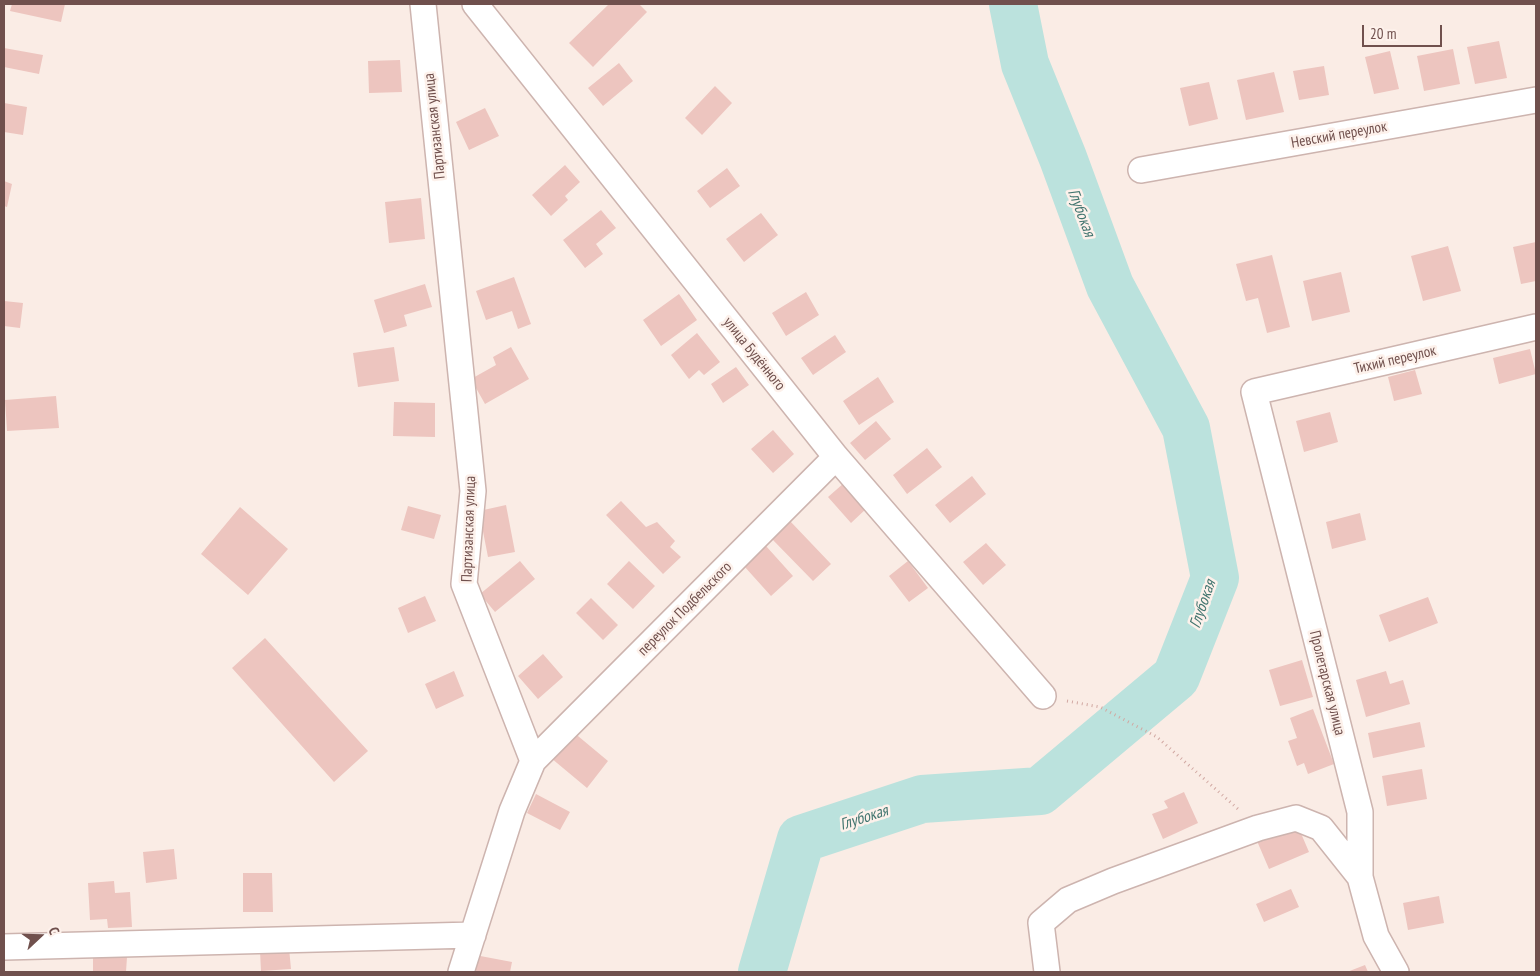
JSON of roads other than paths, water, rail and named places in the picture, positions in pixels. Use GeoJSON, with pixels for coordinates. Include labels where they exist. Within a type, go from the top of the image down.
{"type":"FeatureCollection","features":[{"type":"Feature","properties":{"kind":"street","name":"Партизанская улица"},"geometry":{"type":"LineString","coordinates":[[423,4],[473,491],[464,584],[533,760]]}},
{"type":"Feature","properties":{"kind":"street","name":"улица Будённого"},"geometry":{"type":"LineString","coordinates":[[475,4],[836,457],[1043,696]]}},
{"type":"Feature","properties":{"kind":"street","name":"Невский переулок"},"geometry":{"type":"LineString","coordinates":[[1142,170],[1536,100]]}},
{"type":"Feature","properties":{"kind":"street","name":"Тихий переулок"},"geometry":{"type":"LineString","coordinates":[[1254,392],[1536,327]]}},
{"type":"Feature","properties":{"kind":"street","name":"Пролетарская улица"},"geometry":{"type":"LineString","coordinates":[[1254,392],[1360,812],[1360,877],[1376,936],[1396,972]]}},
{"type":"Feature","properties":{"kind":"street","name":"переулок Подбельского"},"geometry":{"type":"LineString","coordinates":[[533,760],[836,457]]}},
{"type":"Feature","properties":{"kind":"street"},"geometry":{"type":"LineString","coordinates":[[461,972],[512,812],[533,760]]}},
{"type":"Feature","properties":{"kind":"street"},"geometry":{"type":"LineString","coordinates":[[1047,972],[1041,923],[1068,900],[1113,881],[1258,828],[1296,818],[1320,828],[1360,877]]}},
{"type":"Feature","properties":{"kind":"street"},"geometry":{"type":"LineString","coordinates":[[4,947],[472,935]]}},
{"type":"Feature","properties":{"kind":"waterway","name":"Глубокая"},"geometry":{"type":"LineString","coordinates":[[762,972],[801,839],[922,799],[1040,791],[1176,677],[1215,578],[1186,428],[1110,286],[1063,158],[1025,64],[1013,4]]}}]}
